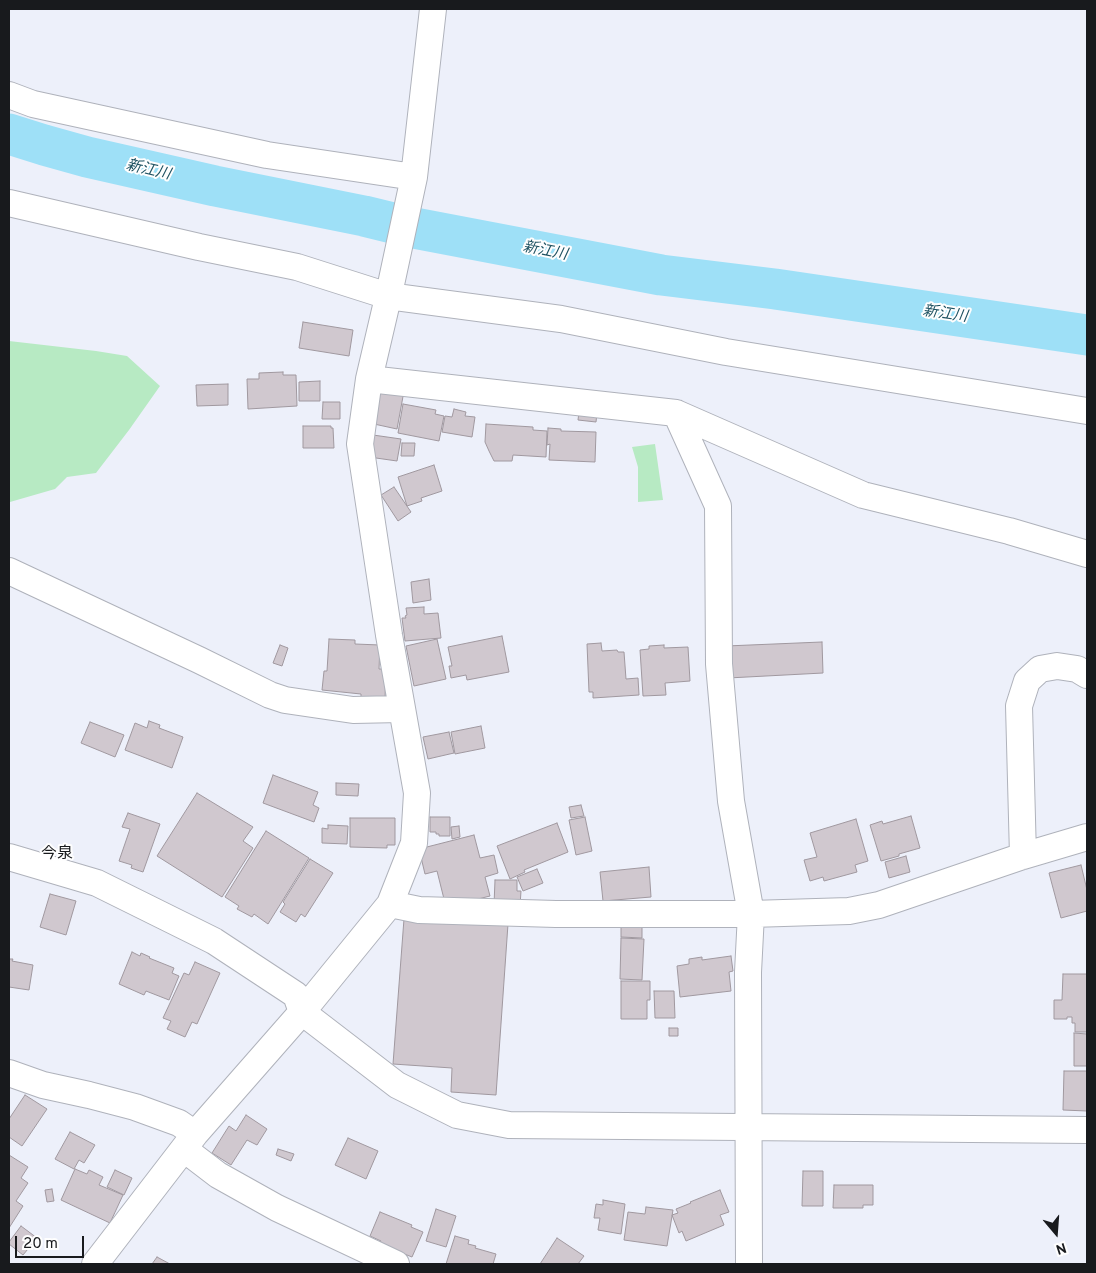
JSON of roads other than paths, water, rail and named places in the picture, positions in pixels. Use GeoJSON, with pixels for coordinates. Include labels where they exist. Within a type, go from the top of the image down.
{"type":"FeatureCollection","features":[{"type":"Feature","properties":{"kind":"street"},"geometry":{"type":"LineString","coordinates":[[95,1264],[190,1142],[302,1012],[390,904],[414,843],[417,794],[388,635],[360,444],[369,379],[413,184],[432,9]]}},
{"type":"Feature","properties":{"kind":"street"},"geometry":{"type":"LineString","coordinates":[[9,95],[33,104],[267,155],[413,184]]}},
{"type":"Feature","properties":{"kind":"street"},"geometry":{"type":"LineString","coordinates":[[9,203],[199,248],[297,267],[389,293],[561,319],[726,352],[1087,411]]}},
{"type":"Feature","properties":{"kind":"street"},"geometry":{"type":"LineString","coordinates":[[369,379],[676,413],[862,495],[1009,531],[1087,554]]}},
{"type":"Feature","properties":{"kind":"street"},"geometry":{"type":"LineString","coordinates":[[676,413],[718,506],[719,664],[732,801],[750,914],[748,972],[749,1264]]}},
{"type":"Feature","properties":{"kind":"street"},"geometry":{"type":"LineString","coordinates":[[9,571],[270,695],[285,700],[353,710],[401,709]]}},
{"type":"Feature","properties":{"kind":"street"},"geometry":{"type":"LineString","coordinates":[[1023,856],[1019,706],[1026,681],[1040,669],[1057,666],[1077,669],[1087,675]]}},
{"type":"Feature","properties":{"kind":"street"},"geometry":{"type":"LineString","coordinates":[[390,904],[419,910],[546,914],[750,914],[849,911],[879,905],[1023,856],[1087,837]]}},
{"type":"Feature","properties":{"kind":"street"},"geometry":{"type":"LineString","coordinates":[[9,857],[97,883],[214,941],[296,995],[302,1012],[397,1085],[457,1115],[509,1125],[1087,1130]]}},
{"type":"Feature","properties":{"kind":"street"},"geometry":{"type":"LineString","coordinates":[[9,1073],[43,1085],[135,1107],[180,1123],[190,1142],[218,1175],[277,1208],[396,1264]]}},
{"type":"Feature","properties":{"kind":"waterway","name":"新江川"},"geometry":{"type":"LineString","coordinates":[[9,134],[87,157],[215,186],[409,227],[661,275],[775,289],[1087,335]]}},
{"type":"Feature","properties":{"kind":"district","name":"今泉"},"geometry":{"type":"Point","coordinates":[57,855]}}]}
